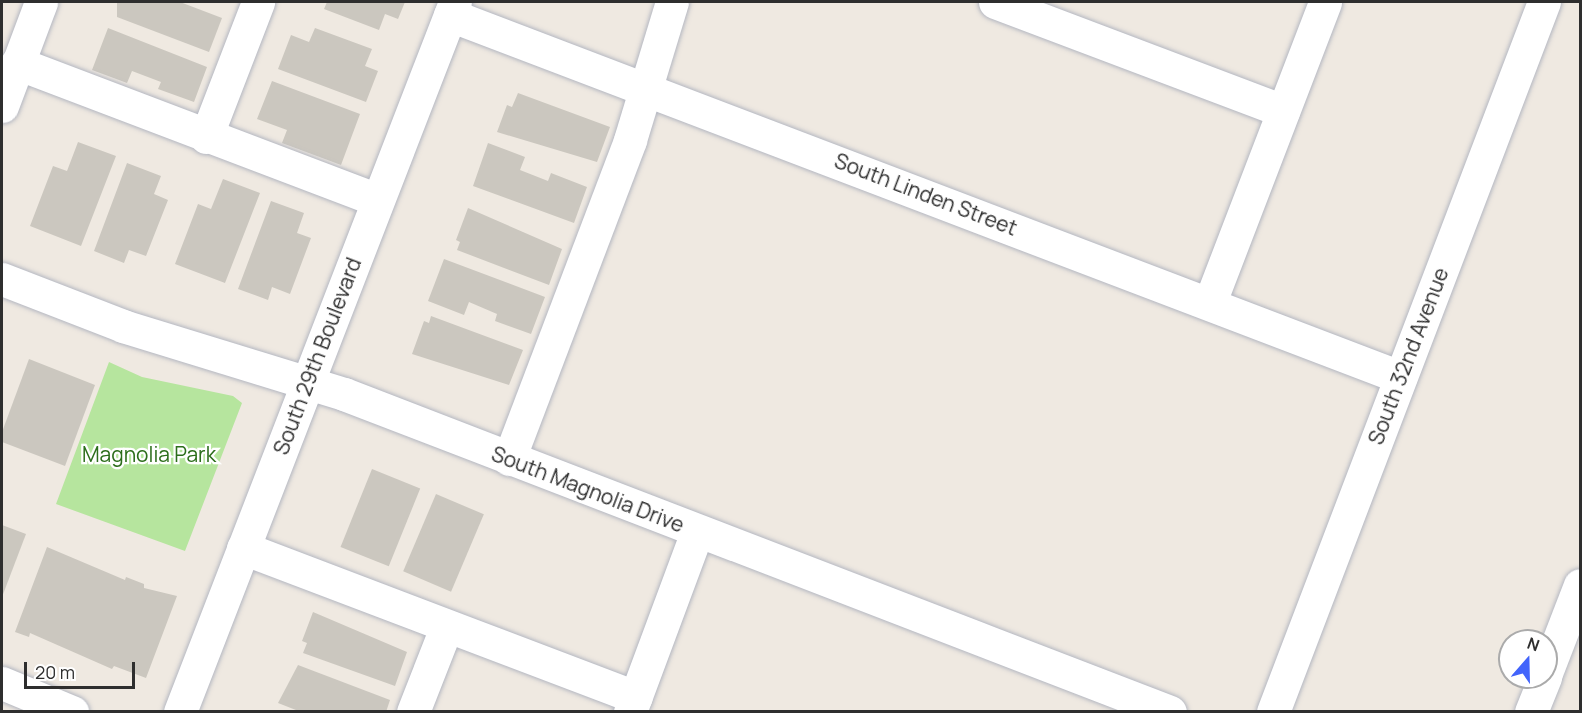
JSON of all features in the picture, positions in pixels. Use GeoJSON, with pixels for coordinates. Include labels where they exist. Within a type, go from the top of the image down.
{"type":"FeatureCollection","features":[{"type":"Feature","properties":{"kind":"street"},"geometry":{"type":"LineString","coordinates":[[2,106],[41,2]]}},
{"type":"Feature","properties":{"kind":"street"},"geometry":{"type":"LineString","coordinates":[[206,137],[258,2]]}},
{"type":"Feature","properties":{"kind":"street"},"geometry":{"type":"LineString","coordinates":[[510,459],[646,87],[672,2]]}},
{"type":"Feature","properties":{"kind":"street"},"geometry":{"type":"LineString","coordinates":[[995,2],[1283,111]]}},
{"type":"Feature","properties":{"kind":"street"},"geometry":{"type":"LineString","coordinates":[[1210,302],[1325,2]]}},
{"type":"Feature","properties":{"kind":"street","name":"South 32nd Avenue"},"geometry":{"type":"LineString","coordinates":[[1273,711],[1544,2]]}},
{"type":"Feature","properties":{"kind":"street","name":"South Linden Street"},"geometry":{"type":"LineString","coordinates":[[453,8],[646,87],[1400,377]]}},
{"type":"Feature","properties":{"kind":"street","name":"South 29th Boulevard"},"geometry":{"type":"LineString","coordinates":[[180,711],[453,8]]}},
{"type":"Feature","properties":{"kind":"street"},"geometry":{"type":"LineString","coordinates":[[17,63],[377,201]]}},
{"type":"Feature","properties":{"kind":"street","name":"South Magnolia Drive"},"geometry":{"type":"LineString","coordinates":[[2,279],[133,329],[308,381],[697,532],[1170,711]]}},
{"type":"Feature","properties":{"kind":"street"},"geometry":{"type":"LineString","coordinates":[[243,548],[633,704],[697,532]]}},
{"type":"Feature","properties":{"kind":"street"},"geometry":{"type":"LineString","coordinates":[[1558,642],[1581,585]]}},
{"type":"Feature","properties":{"kind":"street"},"geometry":{"type":"LineString","coordinates":[[413,711],[446,628]]}},
{"type":"Feature","properties":{"kind":"street"},"geometry":{"type":"LineString","coordinates":[[2,683],[72,711]]}},
{"type":"Feature","properties":{"kind":"street"},"geometry":{"type":"LineString","coordinates":[[1531,711],[1540,689]]}},
{"type":"Feature","properties":{"kind":"green space","name":"Magnolia Park"},"geometry":{"type":"Polygon","coordinates":[[[109,362],[142,377],[233,396],[242,403],[185,551],[56,504],[109,362]]]}},
{"type":"Feature","properties":{"kind":"building"},"geometry":{"type":"Polygon","coordinates":[[[117,2],[180,2],[222,18],[209,52],[117,17],[117,2]]]}},
{"type":"Feature","properties":{"kind":"building"},"geometry":{"type":"Polygon","coordinates":[[[327,2],[405,2],[398,19],[385,14],[379,30],[324,9],[327,2]]]}},
{"type":"Feature","properties":{"kind":"building"},"geometry":{"type":"Polygon","coordinates":[[[108,28],[207,67],[194,102],[158,89],[161,82],[132,71],[127,83],[92,70],[108,28]]]}},
{"type":"Feature","properties":{"kind":"building"},"geometry":{"type":"Polygon","coordinates":[[[315,28],[372,49],[365,66],[378,71],[366,102],[278,69],[291,35],[309,42],[315,28]]]}},
{"type":"Feature","properties":{"kind":"building"},"geometry":{"type":"Polygon","coordinates":[[[272,81],[360,114],[341,165],[282,143],[287,130],[257,119],[272,81]]]}},
{"type":"Feature","properties":{"kind":"building"},"geometry":{"type":"Polygon","coordinates":[[[518,93],[610,127],[597,162],[497,132],[507,105],[512,107],[518,93]]]}},
{"type":"Feature","properties":{"kind":"building"},"geometry":{"type":"Polygon","coordinates":[[[78,142],[116,156],[81,246],[30,226],[53,166],[67,171],[78,142]]]}},
{"type":"Feature","properties":{"kind":"building"},"geometry":{"type":"Polygon","coordinates":[[[488,143],[525,157],[520,170],[548,181],[551,173],[587,187],[574,223],[473,186],[488,143]]]}},
{"type":"Feature","properties":{"kind":"building"},"geometry":{"type":"Polygon","coordinates":[[[127,163],[161,176],[154,194],[168,200],[146,256],[129,250],[124,263],[94,251],[127,163]]]}},
{"type":"Feature","properties":{"kind":"building"},"geometry":{"type":"Polygon","coordinates":[[[223,179],[260,193],[225,283],[175,264],[198,204],[211,209],[223,179]]]}},
{"type":"Feature","properties":{"kind":"building"},"geometry":{"type":"Polygon","coordinates":[[[271,201],[304,213],[297,233],[311,238],[290,294],[272,287],[268,300],[238,289],[271,201]]]}},
{"type":"Feature","properties":{"kind":"building"},"geometry":{"type":"Polygon","coordinates":[[[468,208],[562,249],[549,285],[457,250],[460,242],[456,240],[468,208]]]}},
{"type":"Feature","properties":{"kind":"building"},"geometry":{"type":"Polygon","coordinates":[[[444,259],[545,297],[531,334],[495,321],[497,314],[469,302],[464,315],[428,301],[444,259]]]}},
{"type":"Feature","properties":{"kind":"building"},"geometry":{"type":"Polygon","coordinates":[[[431,316],[523,350],[509,385],[412,354],[424,321],[429,323],[431,316]]]}},
{"type":"Feature","properties":{"kind":"building"},"geometry":{"type":"Polygon","coordinates":[[[29,359],[95,385],[65,466],[2,442],[2,432],[29,359]]]}},
{"type":"Feature","properties":{"kind":"building"},"geometry":{"type":"Polygon","coordinates":[[[372,469],[420,488],[389,566],[341,547],[372,469]]]}},
{"type":"Feature","properties":{"kind":"building"},"geometry":{"type":"Polygon","coordinates":[[[436,494],[484,514],[451,592],[403,571],[436,494]]]}},
{"type":"Feature","properties":{"kind":"building"},"geometry":{"type":"Polygon","coordinates":[[[2,525],[26,534],[2,597],[2,525]]]}},
{"type":"Feature","properties":{"kind":"building"},"geometry":{"type":"Polygon","coordinates":[[[47,547],[125,580],[126,577],[144,584],[144,588],[177,596],[146,678],[114,666],[112,669],[30,633],[29,637],[15,632],[47,547]]]}},
{"type":"Feature","properties":{"kind":"building"},"geometry":{"type":"Polygon","coordinates":[[[313,612],[407,652],[395,686],[303,653],[307,643],[302,641],[313,612]]]}},
{"type":"Feature","properties":{"kind":"building"},"geometry":{"type":"Polygon","coordinates":[[[298,665],[390,700],[386,712],[301,712],[278,703],[298,665]]]}}]}
